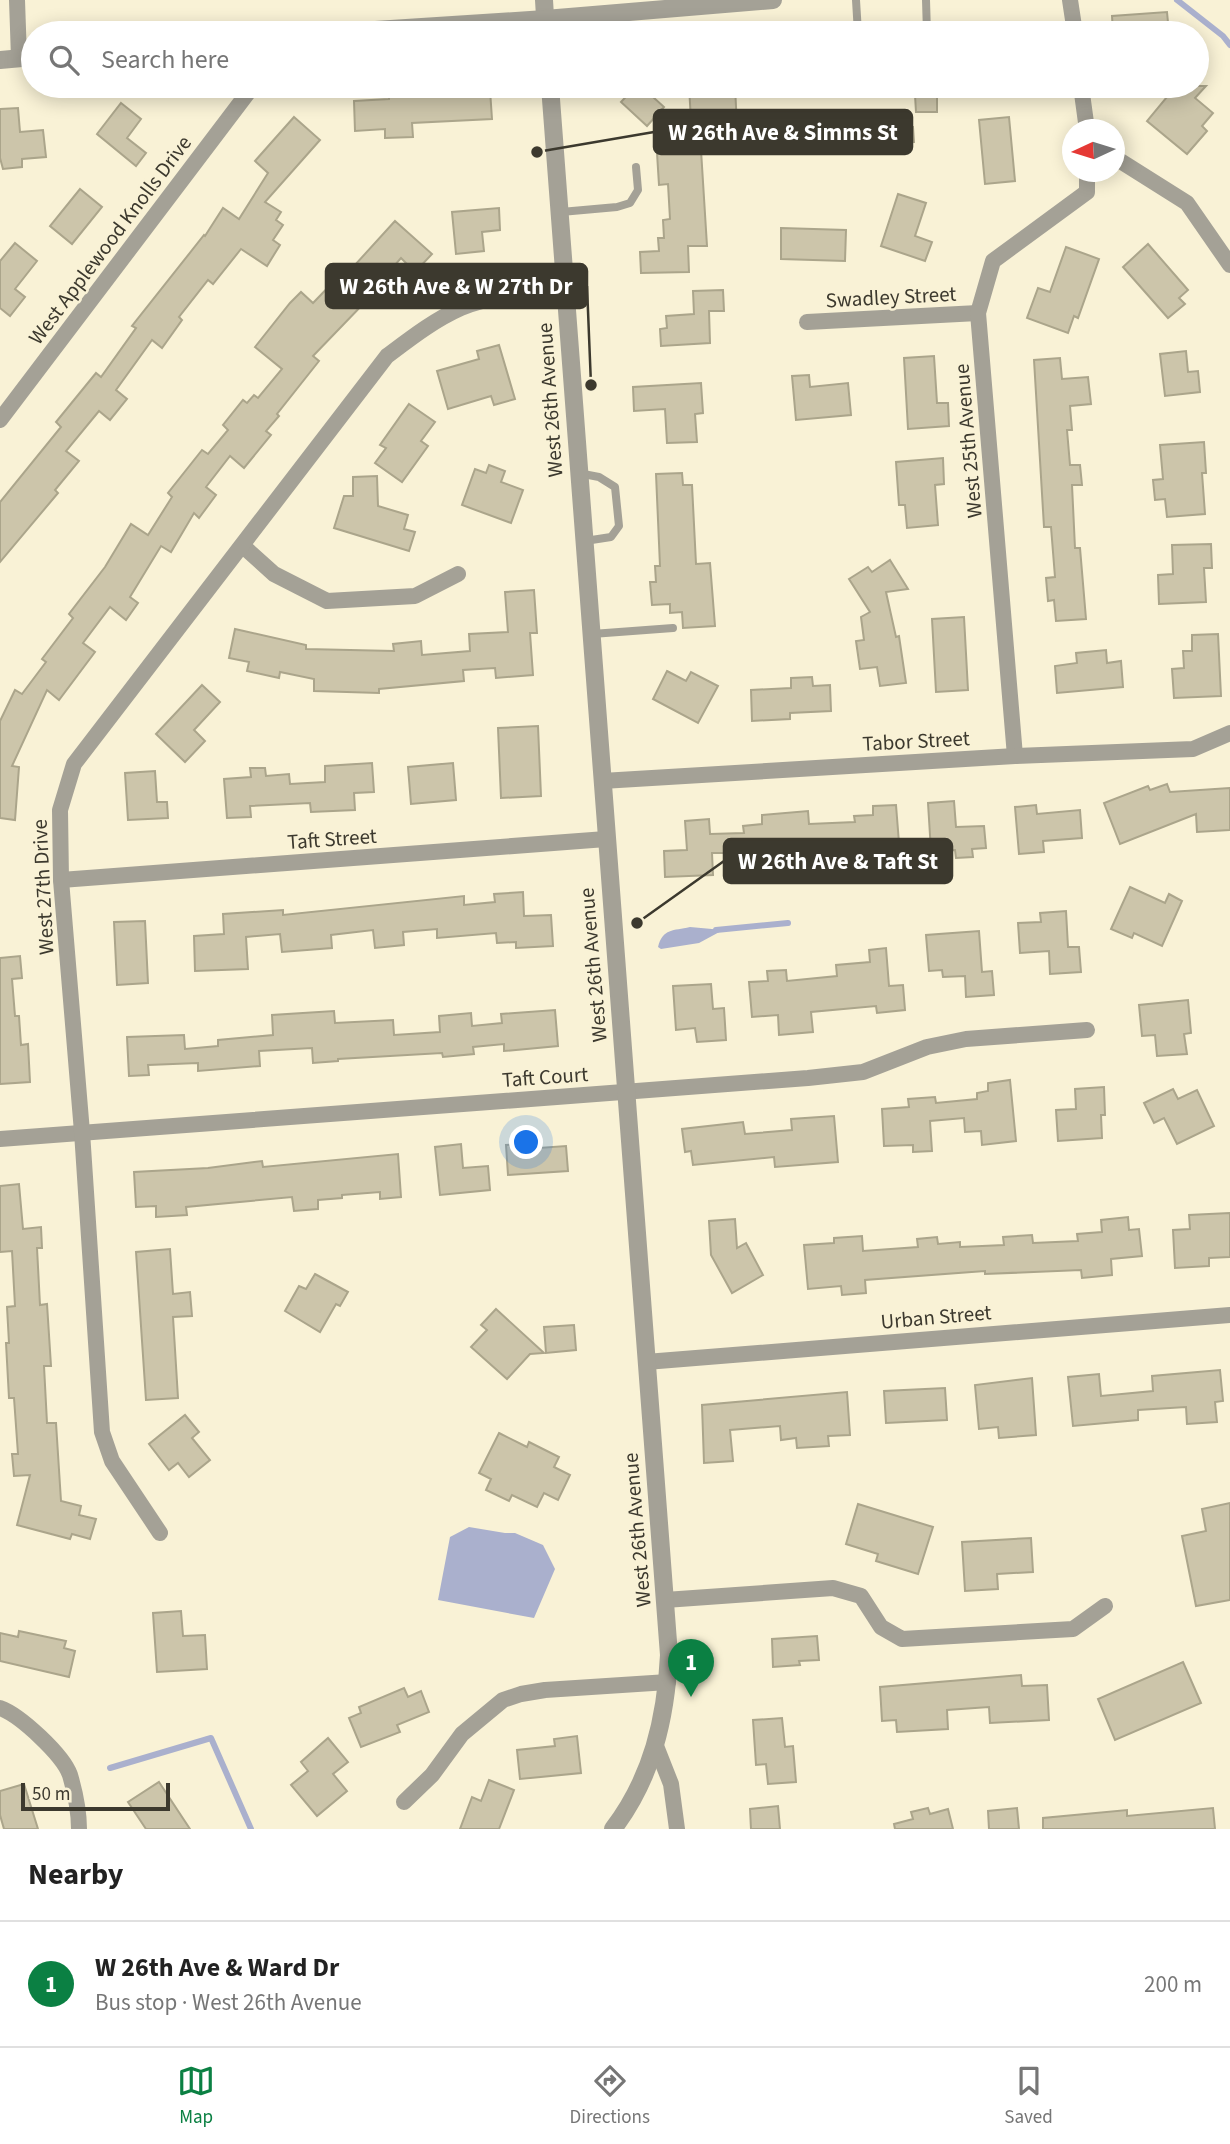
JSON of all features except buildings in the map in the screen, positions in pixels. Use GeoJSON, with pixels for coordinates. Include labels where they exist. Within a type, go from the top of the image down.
{"type":"FeatureCollection","features":[{"type":"Feature","properties":{"kind":"street"},"geometry":{"type":"LineString","coordinates":[[17,0],[21,26]]}},
{"type":"Feature","properties":{"kind":"street"},"geometry":{"type":"LineString","coordinates":[[544,0],[546,21]]}},
{"type":"Feature","properties":{"kind":"street"},"geometry":{"type":"LineString","coordinates":[[590,21],[773,0]]}},
{"type":"Feature","properties":{"kind":"street"},"geometry":{"type":"LineString","coordinates":[[1070,0],[1073,21]]}},
{"type":"Feature","properties":{"kind":"street"},"geometry":{"type":"LineString","coordinates":[[0,60],[21,58]]}},
{"type":"Feature","properties":{"kind":"street","name":"West Applewood Knolls Drive"},"geometry":{"type":"LineString","coordinates":[[0,420],[244,98]]}},
{"type":"Feature","properties":{"kind":"street","name":"West 26th Avenue"},"geometry":{"type":"LineString","coordinates":[[551,98],[669,1655],[668,1682],[656,1746],[635,1795],[613,1829]]}},
{"type":"Feature","properties":{"kind":"street"},"geometry":{"type":"LineString","coordinates":[[1083,98],[1086,119]]}},
{"type":"Feature","properties":{"kind":"street"},"geometry":{"type":"LineString","coordinates":[[1125,164],[1187,204],[1230,265]]}},
{"type":"Feature","properties":{"kind":"street","name":"West 25th Avenue"},"geometry":{"type":"LineString","coordinates":[[1016,756],[978,313],[993,261],[1087,192],[1087,182]]}},
{"type":"Feature","properties":{"kind":"street","name":"West 27th Drive"},"geometry":{"type":"LineString","coordinates":[[160,1533],[112,1461],[102,1432],[82,1132],[61,880],[60,810],[74,764],[387,356],[439,319],[463,307],[510,296],[565,292]]}},
{"type":"Feature","properties":{"kind":"street","name":"Swadley Street"},"geometry":{"type":"LineString","coordinates":[[807,322],[978,313]]}},
{"type":"Feature","properties":{"kind":"street"},"geometry":{"type":"LineString","coordinates":[[243,546],[274,574],[327,601],[415,596],[458,574]]}},
{"type":"Feature","properties":{"kind":"street","name":"Tabor Street"},"geometry":{"type":"LineString","coordinates":[[602,781],[1016,756],[1193,749],[1230,733]]}},
{"type":"Feature","properties":{"kind":"street","name":"Taft Street"},"geometry":{"type":"LineString","coordinates":[[61,880],[606,839]]}},
{"type":"Feature","properties":{"kind":"street","name":"Taft Court"},"geometry":{"type":"LineString","coordinates":[[0,1139],[863,1072],[927,1047],[966,1039],[1087,1030]]}},
{"type":"Feature","properties":{"kind":"street","name":"Urban Street"},"geometry":{"type":"LineString","coordinates":[[646,1362],[1230,1315]]}},
{"type":"Feature","properties":{"kind":"street"},"geometry":{"type":"LineString","coordinates":[[665,1600],[833,1588],[861,1595],[881,1627],[902,1639],[1073,1629],[1105,1606]]}},
{"type":"Feature","properties":{"kind":"street"},"geometry":{"type":"LineString","coordinates":[[404,1802],[432,1775],[462,1734],[503,1700],[545,1690],[668,1682]]}},
{"type":"Feature","properties":{"kind":"street"},"geometry":{"type":"LineString","coordinates":[[0,1708],[39,1734],[69,1773],[79,1816],[79,1829]]}},
{"type":"Feature","properties":{"kind":"street"},"geometry":{"type":"LineString","coordinates":[[656,1746],[671,1784],[677,1829]]}},
{"type":"Feature","properties":{"kind":"lane"},"geometry":{"type":"LineString","coordinates":[[856,0],[857,21]]}},
{"type":"Feature","properties":{"kind":"lane"},"geometry":{"type":"LineString","coordinates":[[926,0],[927,21]]}},
{"type":"Feature","properties":{"kind":"lane"},"geometry":{"type":"LineString","coordinates":[[559,212],[617,207],[630,203],[638,190],[636,167]]}},
{"type":"Feature","properties":{"kind":"lane"},"geometry":{"type":"LineString","coordinates":[[578,473],[599,477],[615,487],[619,526],[611,537],[584,541]]}},
{"type":"Feature","properties":{"kind":"lane"},"geometry":{"type":"LineString","coordinates":[[591,634],[673,628]]}},
{"type":"Feature","properties":{"kind":"water"},"geometry":{"type":"Polygon","coordinates":[[[690,927],[723,930],[699,943],[661,949],[658,947],[666,933],[690,927]]]}},
{"type":"Feature","properties":{"kind":"water"},"geometry":{"type":"Polygon","coordinates":[[[469,1527],[515,1533],[543,1545],[555,1569],[534,1618],[438,1600],[450,1537],[469,1527]]]}},
{"type":"Feature","properties":{"kind":"waterway"},"geometry":{"type":"LineString","coordinates":[[1177,0],[1204,21]]}},
{"type":"Feature","properties":{"kind":"waterway"},"geometry":{"type":"LineString","coordinates":[[1209,25],[1230,45]]}},
{"type":"Feature","properties":{"kind":"waterway"},"geometry":{"type":"LineString","coordinates":[[716,930],[788,923]]}},
{"type":"Feature","properties":{"kind":"waterway"},"geometry":{"type":"LineString","coordinates":[[110,1768],[211,1738],[251,1829]]}},
{"type":"Feature","properties":{"kind":"place","name":"W 26th Ave & Simms St"},"geometry":{"type":"Point","coordinates":[537,152]}},
{"type":"Feature","properties":{"kind":"place","name":"W 26th Ave & W 27th Dr"},"geometry":{"type":"Point","coordinates":[591,385]}},
{"type":"Feature","properties":{"kind":"place","name":"W 26th Ave & Taft St"},"geometry":{"type":"Point","coordinates":[637,923]}},
{"type":"Feature","properties":{"kind":"place","name":"W 26th Ave & Ward Dr"},"geometry":{"type":"Point","coordinates":[691,1697]}}]}
